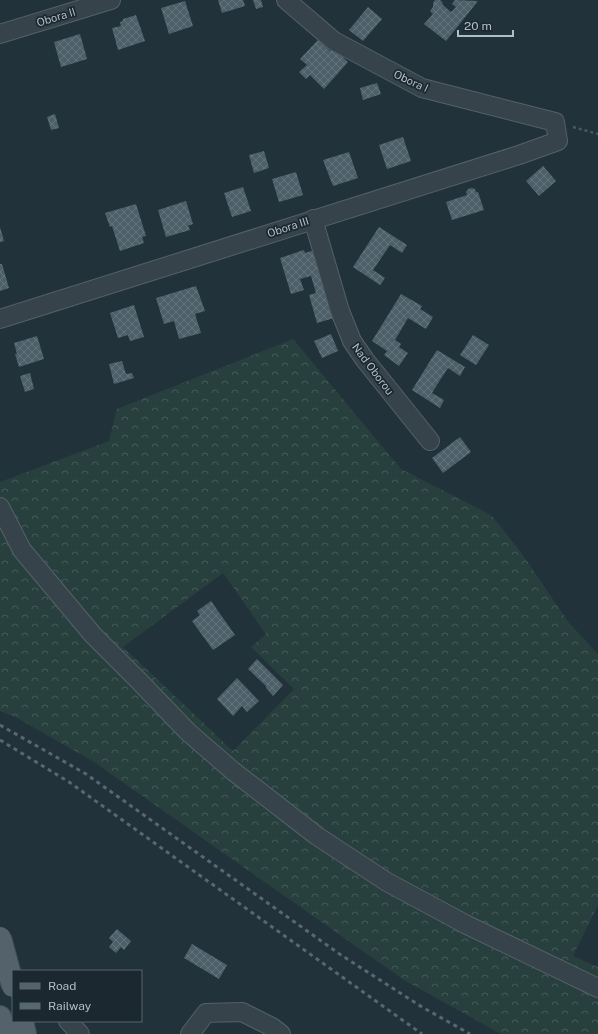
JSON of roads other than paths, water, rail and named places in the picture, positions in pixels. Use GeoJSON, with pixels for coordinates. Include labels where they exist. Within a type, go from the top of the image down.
{"type":"FeatureCollection","features":[{"type":"Feature","properties":{"kind":"main road"},"geometry":{"type":"LineString","coordinates":[[0,938],[12,982]]}},
{"type":"Feature","properties":{"kind":"main road"},"geometry":{"type":"LineString","coordinates":[[0,1017],[4,1034]]}},
{"type":"Feature","properties":{"kind":"main road"},"geometry":{"type":"LineString","coordinates":[[22,1022],[25,1034]]}},
{"type":"Feature","properties":{"kind":"street","name":"Obora II"},"geometry":{"type":"LineString","coordinates":[[0,34],[111,0]]}},
{"type":"Feature","properties":{"kind":"street","name":"Obora I"},"geometry":{"type":"LineString","coordinates":[[286,0],[334,41],[422,88],[555,122]]}},
{"type":"Feature","properties":{"kind":"street","name":"Obora III"},"geometry":{"type":"LineString","coordinates":[[0,319],[558,141],[555,122]]}},
{"type":"Feature","properties":{"kind":"street","name":"Nad Oborou"},"geometry":{"type":"LineString","coordinates":[[313,218],[340,311],[352,341],[430,441]]}},
{"type":"Feature","properties":{"kind":"street"},"geometry":{"type":"LineString","coordinates":[[0,507],[22,550],[93,635],[142,683],[188,732],[233,771],[317,836],[387,882],[467,925],[598,988]]}},
{"type":"Feature","properties":{"kind":"street"},"geometry":{"type":"LineString","coordinates":[[190,1034],[206,1013],[242,1012],[272,1027],[281,1034]]}},
{"type":"Feature","properties":{"kind":"street"},"geometry":{"type":"LineString","coordinates":[[69,1022],[80,1034]]}},
{"type":"Feature","properties":{"kind":"railway"},"geometry":{"type":"LineString","coordinates":[[0,725],[86,774],[341,955],[422,1007],[470,1034]]}},
{"type":"Feature","properties":{"kind":"railway"},"geometry":{"type":"LineString","coordinates":[[0,740],[69,782],[422,1034]]}}]}
